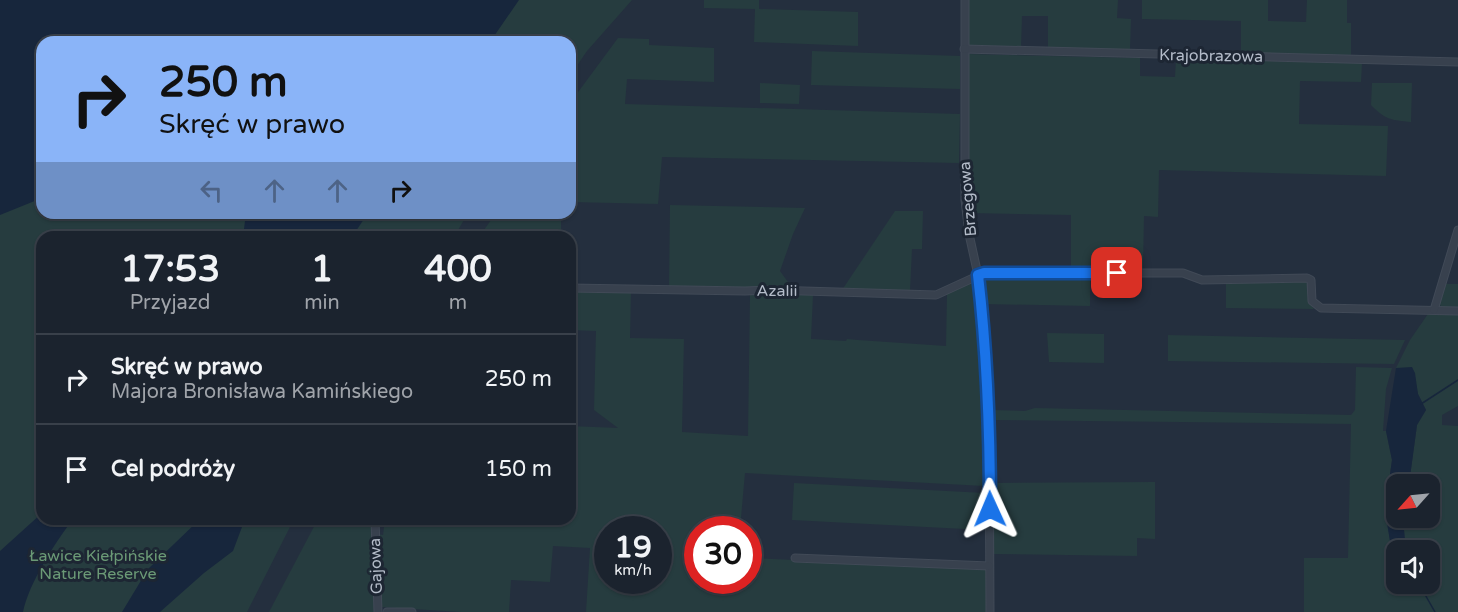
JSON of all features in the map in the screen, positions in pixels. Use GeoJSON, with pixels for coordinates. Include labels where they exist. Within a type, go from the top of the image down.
{"type":"FeatureCollection","features":[{"type":"Feature","properties":{"kind":"street","name":"Brzegowa"},"geometry":{"type":"LineString","coordinates":[[965,0],[964,200],[978,275],[986,349],[989,411],[990,612]]}},
{"type":"Feature","properties":{"kind":"street","name":"Krajobrazowa"},"geometry":{"type":"LineString","coordinates":[[964,49],[1458,62]]}},
{"type":"Feature","properties":{"kind":"street"},"geometry":{"type":"LineString","coordinates":[[1434,310],[1458,230]]}},
{"type":"Feature","properties":{"kind":"street"},"geometry":{"type":"LineString","coordinates":[[978,275],[984,273],[1184,273],[1202,280],[1307,278],[1311,280],[1312,301],[1321,308],[1458,310]]}},
{"type":"Feature","properties":{"kind":"street","name":"Azalii"},"geometry":{"type":"LineString","coordinates":[[576,288],[771,290],[936,296],[978,275]]}},
{"type":"Feature","properties":{"kind":"street","name":"Gajowa"},"geometry":{"type":"LineString","coordinates":[[375,525],[378,612]]}},
{"type":"Feature","properties":{"kind":"street"},"geometry":{"type":"LineString","coordinates":[[795,558],[989,566]]}},
{"type":"Feature","properties":{"kind":"street"},"geometry":{"type":"LineString","coordinates":[[387,612],[412,612]]}},
{"type":"Feature","properties":{"kind":"green space","name":"Ławice Kiełpińskie Nature Reserve"},"geometry":{"type":"Polygon","coordinates":[[[0,0],[632,0],[587,51],[576,67],[576,36],[36,36],[36,219],[464,219],[458,231],[36,231],[36,525],[291,525],[247,612],[0,612],[0,0]]]}},
{"type":"Feature","properties":{"kind":"green space"},"geometry":{"type":"Polygon","coordinates":[[[704,0],[759,0],[759,9],[858,12],[858,46],[754,42],[755,9],[704,8],[704,0]]]}},
{"type":"Feature","properties":{"kind":"green space"},"geometry":{"type":"Polygon","coordinates":[[[967,0],[1118,0],[1117,18],[1131,19],[1130,50],[1048,49],[1048,16],[1022,16],[1021,48],[967,47],[967,0]]]}},
{"type":"Feature","properties":{"kind":"green space"},"geometry":{"type":"Polygon","coordinates":[[[1142,0],[1268,0],[1268,21],[1306,22],[1307,0],[1347,0],[1347,23],[1351,23],[1351,55],[1241,53],[1241,21],[1142,19],[1142,0]]]}},
{"type":"Feature","properties":{"kind":"green space"},"geometry":{"type":"Polygon","coordinates":[[[618,38],[649,39],[649,45],[714,48],[714,82],[627,79],[625,104],[960,114],[959,163],[662,157],[658,204],[576,202],[576,95],[618,38]]]}},
{"type":"Feature","properties":{"kind":"green space"},"geometry":{"type":"Polygon","coordinates":[[[812,51],[960,56],[960,89],[811,85],[812,51]]]}},
{"type":"Feature","properties":{"kind":"green space"},"geometry":{"type":"Polygon","coordinates":[[[967,54],[1140,58],[1140,76],[1175,77],[1176,59],[1362,63],[1361,82],[1300,81],[1299,124],[1388,126],[1386,176],[1159,170],[1158,217],[1144,216],[1143,270],[1071,269],[1071,215],[968,213],[967,54]]]}},
{"type":"Feature","properties":{"kind":"green space"},"geometry":{"type":"Polygon","coordinates":[[[760,83],[800,85],[799,104],[760,103],[760,83]]]}},
{"type":"Feature","properties":{"kind":"green space"},"geometry":{"type":"Polygon","coordinates":[[[1372,83],[1412,83],[1411,122],[1389,118],[1371,105],[1372,83]]]}},
{"type":"Feature","properties":{"kind":"green space"},"geometry":{"type":"Polygon","coordinates":[[[670,205],[805,208],[780,271],[793,289],[669,287],[670,205]]]}},
{"type":"Feature","properties":{"kind":"green space"},"geometry":{"type":"Polygon","coordinates":[[[895,211],[923,211],[922,249],[912,249],[910,291],[842,290],[895,211]]]}},
{"type":"Feature","properties":{"kind":"green space"},"geometry":{"type":"Polygon","coordinates":[[[492,219],[561,219],[561,231],[483,231],[492,219]]]}},
{"type":"Feature","properties":{"kind":"green space"},"geometry":{"type":"Polygon","coordinates":[[[985,276],[1090,277],[1090,306],[984,304],[981,278],[985,276]]]}},
{"type":"Feature","properties":{"kind":"green space"},"geometry":{"type":"Polygon","coordinates":[[[976,280],[983,348],[987,450],[985,450],[984,486],[745,473],[741,516],[684,516],[684,594],[762,594],[762,559],[987,569],[988,612],[586,612],[590,548],[553,546],[550,582],[511,580],[509,612],[461,612],[380,607],[377,534],[383,535],[384,525],[576,525],[576,426],[618,428],[594,410],[596,331],[576,330],[576,290],[631,292],[630,338],[684,339],[682,432],[748,436],[750,295],[813,295],[811,339],[846,341],[847,339],[946,346],[947,294],[976,280]]]}},
{"type":"Feature","properties":{"kind":"green space"},"geometry":{"type":"Polygon","coordinates":[[[1286,280],[1306,282],[1314,309],[1226,308],[1226,283],[1286,280]]]}},
{"type":"Feature","properties":{"kind":"green space"},"geometry":{"type":"Polygon","coordinates":[[[1444,284],[1458,284],[1458,308],[1441,307],[1439,302],[1444,284]]]}},
{"type":"Feature","properties":{"kind":"green space"},"geometry":{"type":"Polygon","coordinates":[[[1430,311],[1458,312],[1458,406],[1442,415],[1442,425],[1458,426],[1458,612],[1304,612],[1304,558],[1348,558],[1351,424],[992,420],[992,410],[1025,411],[1035,408],[1351,415],[1355,410],[1356,367],[1392,368],[1386,389],[1383,431],[1386,431],[1392,460],[1390,474],[1386,474],[1386,528],[1388,528],[1390,540],[1386,540],[1386,594],[1440,594],[1440,540],[1405,540],[1404,528],[1440,528],[1440,474],[1410,474],[1417,425],[1426,410],[1418,394],[1412,368],[1396,368],[1410,340],[1430,311]]]}},
{"type":"Feature","properties":{"kind":"green space"},"geometry":{"type":"Polygon","coordinates":[[[1047,333],[1104,334],[1104,363],[1049,362],[1047,333]]]}},
{"type":"Feature","properties":{"kind":"green space"},"geometry":{"type":"Polygon","coordinates":[[[1168,335],[1405,340],[1394,364],[1168,361],[1168,335]]]}},
{"type":"Feature","properties":{"kind":"green space"},"geometry":{"type":"Polygon","coordinates":[[[1155,482],[1155,539],[1137,538],[1137,556],[993,554],[993,483],[1155,482]]]}},
{"type":"Feature","properties":{"kind":"green space"},"geometry":{"type":"Polygon","coordinates":[[[794,483],[985,493],[984,530],[792,520],[794,483]]]}},
{"type":"Feature","properties":{"kind":"green space"},"geometry":{"type":"Polygon","coordinates":[[[315,525],[371,525],[374,612],[269,612],[315,525]]]}},
{"type":"Feature","properties":{"kind":"water"},"geometry":{"type":"Polygon","coordinates":[[[0,0],[519,0],[494,36],[36,36],[36,200],[0,215],[0,0]]]}},
{"type":"Feature","properties":{"kind":"water"},"geometry":{"type":"Polygon","coordinates":[[[245,219],[364,219],[356,231],[244,231],[245,219]]]}},
{"type":"Feature","properties":{"kind":"water"},"geometry":{"type":"Polygon","coordinates":[[[1412,367],[1418,394],[1426,410],[1417,425],[1410,474],[1390,474],[1392,460],[1386,431],[1396,368],[1412,367]]]}},
{"type":"Feature","properties":{"kind":"water"},"geometry":{"type":"Polygon","coordinates":[[[36,518],[36,525],[69,525],[37,576],[23,612],[0,612],[0,551],[36,518]]]}},
{"type":"Feature","properties":{"kind":"water"},"geometry":{"type":"Polygon","coordinates":[[[194,525],[243,525],[233,551],[160,612],[122,612],[148,569],[194,525]]]}},
{"type":"Feature","properties":{"kind":"water"},"geometry":{"type":"Polygon","coordinates":[[[1388,528],[1404,528],[1405,540],[1390,540],[1388,528]]]}},
{"type":"Feature","properties":{"kind":"waterway"},"geometry":{"type":"LineString","coordinates":[[1421,404],[1458,380]]}},
{"type":"Feature","properties":{"kind":"waterway"},"geometry":{"type":"LineString","coordinates":[[1425,594],[1435,612]]}},
{"type":"Feature","properties":{"kind":"route"},"geometry":{"type":"LineString","coordinates":[[990,509],[986,349],[978,275],[984,273],[1117,273]]}}]}
